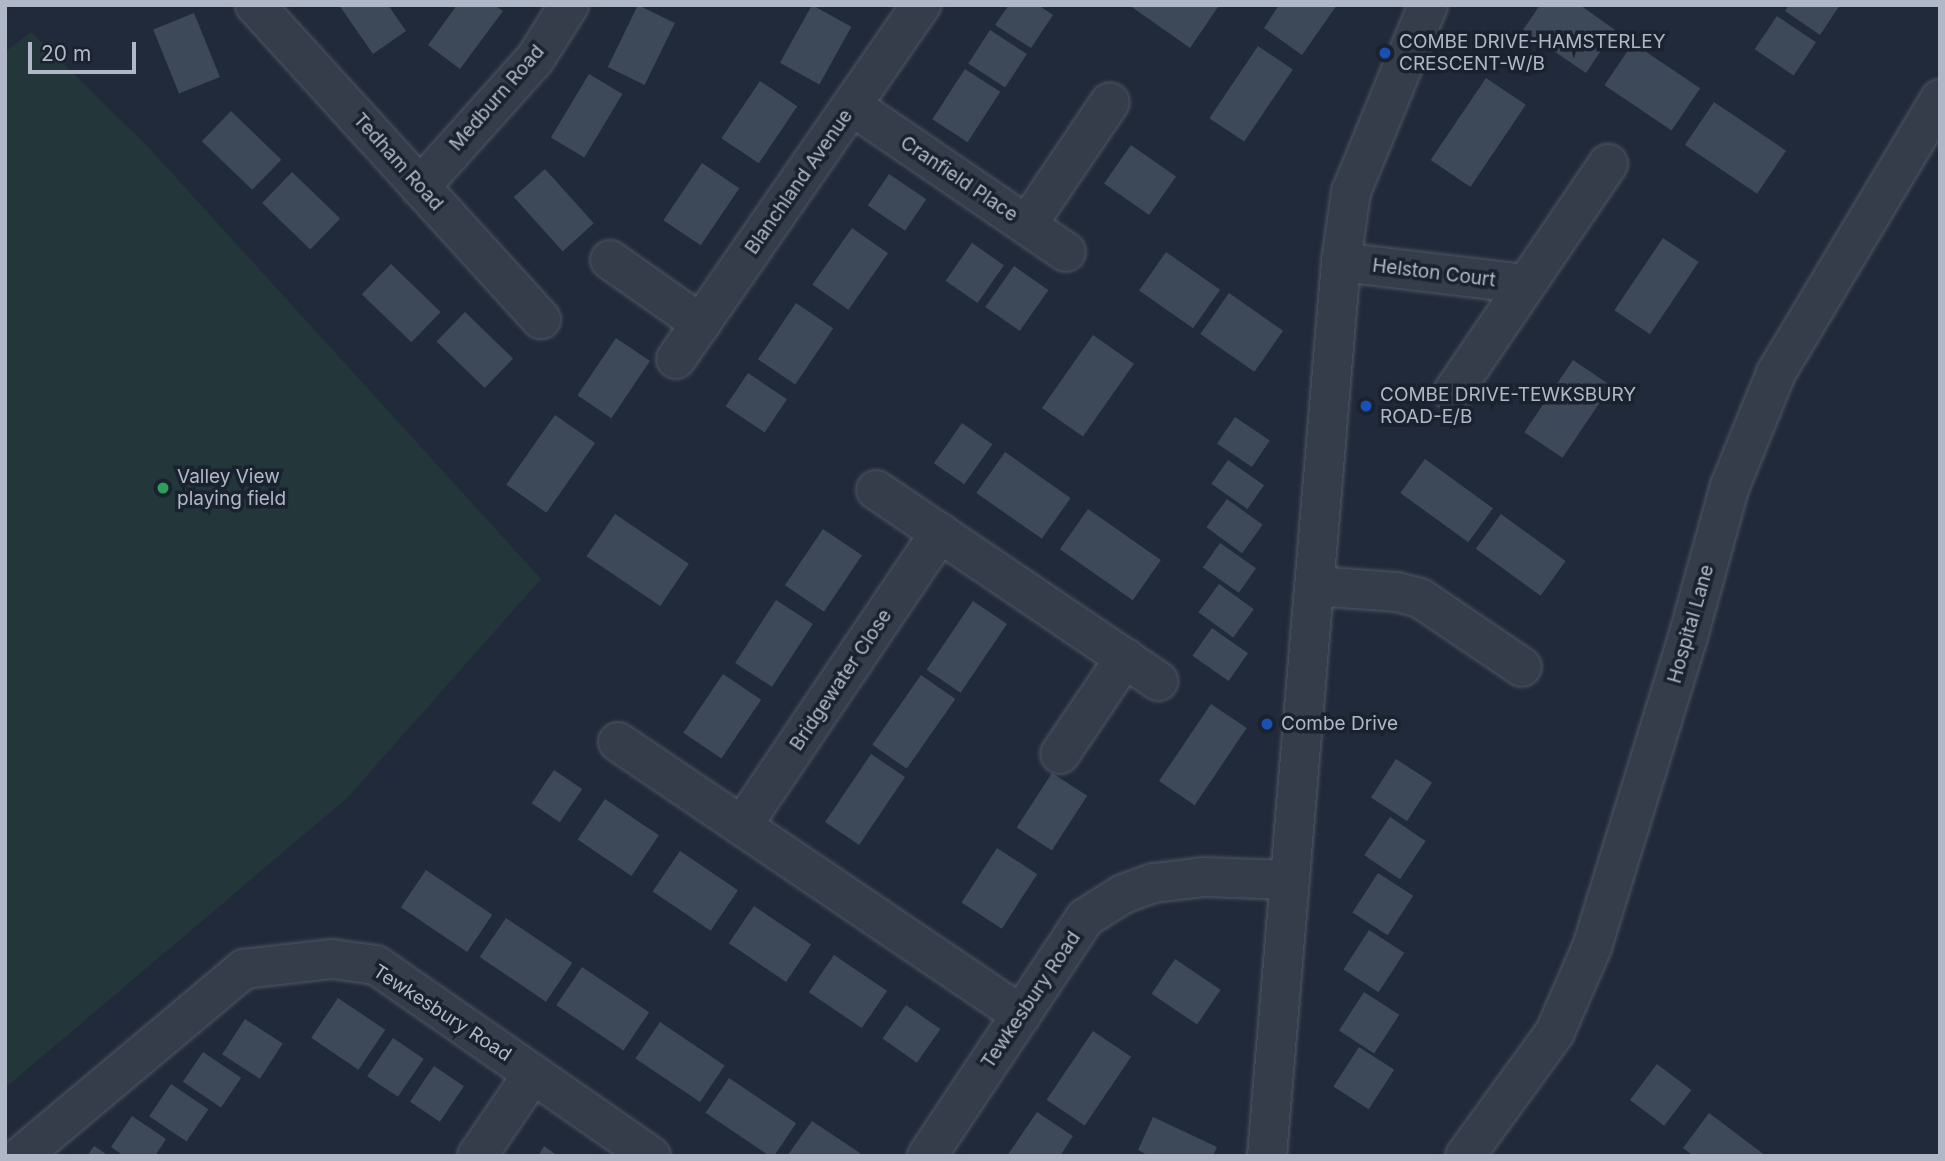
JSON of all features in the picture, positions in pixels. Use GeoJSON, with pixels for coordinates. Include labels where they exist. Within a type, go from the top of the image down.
{"type":"FeatureCollection","features":[{"type":"Feature","properties":{"kind":"street","name":"Tedham Road"},"geometry":{"type":"LineString","coordinates":[[255,5],[541,320]]}},
{"type":"Feature","properties":{"kind":"street","name":"Medburn Road"},"geometry":{"type":"LineString","coordinates":[[420,187],[535,59],[569,5]]}},
{"type":"Feature","properties":{"kind":"street","name":"Blanchland Avenue"},"geometry":{"type":"LineString","coordinates":[[677,359],[921,5]]}},
{"type":"Feature","properties":{"kind":"street"},"geometry":{"type":"LineString","coordinates":[[1267,1156],[1341,262],[1351,192],[1429,5]]}},
{"type":"Feature","properties":{"kind":"street","name":"Hospital Lane"},"geometry":{"type":"LineString","coordinates":[[1465,1156],[1555,1032],[1592,947],[1688,638],[1730,486],[1776,373],[1940,99]]}},
{"type":"Feature","properties":{"kind":"street"},"geometry":{"type":"LineString","coordinates":[[1027,225],[1110,102]]}},
{"type":"Feature","properties":{"kind":"street","name":"Cranfield Place"},"geometry":{"type":"LineString","coordinates":[[852,106],[1066,251]]}},
{"type":"Feature","properties":{"kind":"street","name":"Helston Court"},"geometry":{"type":"LineString","coordinates":[[1452,392],[1608,164]]}},
{"type":"Feature","properties":{"kind":"street"},"geometry":{"type":"LineString","coordinates":[[610,260],[701,324]]}},
{"type":"Feature","properties":{"kind":"street","name":"Helston Court"},"geometry":{"type":"LineString","coordinates":[[1341,262],[1526,284]]}},
{"type":"Feature","properties":{"kind":"street"},"geometry":{"type":"LineString","coordinates":[[876,490],[1158,681]]}},
{"type":"Feature","properties":{"kind":"street","name":"Bridgewater Close"},"geometry":{"type":"LineString","coordinates":[[742,826],[940,533]]}},
{"type":"Feature","properties":{"kind":"street"},"geometry":{"type":"LineString","coordinates":[[1314,586],[1385,590],[1420,598],[1522,667]]}},
{"type":"Feature","properties":{"kind":"street"},"geometry":{"type":"LineString","coordinates":[[1060,754],[1125,658]]}},
{"type":"Feature","properties":{"kind":"street"},"geometry":{"type":"LineString","coordinates":[[618,742],[1021,1015]]}},
{"type":"Feature","properties":{"kind":"street","name":"Tewkesbury Road"},"geometry":{"type":"LineString","coordinates":[[927,1156],[1085,918],[1124,894],[1154,883],[1203,877],[1290,880]]}},
{"type":"Feature","properties":{"kind":"street","name":"Tewkesbury Road"},"geometry":{"type":"LineString","coordinates":[[21,1156],[244,970],[284,962],[332,959],[376,965],[651,1156]]}},
{"type":"Feature","properties":{"kind":"street"},"geometry":{"type":"LineString","coordinates":[[477,1156],[534,1074]]}},
{"type":"Feature","properties":{"kind":"green space"},"geometry":{"type":"Polygon","coordinates":[[[31,32],[149,148],[541,579],[347,798],[5,1088],[5,52],[31,32]]]}},
{"type":"Feature","properties":{"kind":"building"},"geometry":{"type":"Polygon","coordinates":[[[339,5],[388,5],[406,31],[373,54],[339,5]]]}},
{"type":"Feature","properties":{"kind":"building"},"geometry":{"type":"Polygon","coordinates":[[[457,5],[494,5],[503,11],[460,69],[428,45],[457,5]]]}},
{"type":"Feature","properties":{"kind":"building"},"geometry":{"type":"Polygon","coordinates":[[[638,5],[675,23],[645,85],[608,67],[638,5]]]}},
{"type":"Feature","properties":{"kind":"building"},"geometry":{"type":"Polygon","coordinates":[[[812,5],[851,27],[819,85],[780,63],[812,5]]]}},
{"type":"Feature","properties":{"kind":"building"},"geometry":{"type":"Polygon","coordinates":[[[1009,5],[1038,5],[1053,15],[1031,48],[995,25],[1009,5]]]}},
{"type":"Feature","properties":{"kind":"building"},"geometry":{"type":"Polygon","coordinates":[[[1129,5],[1215,5],[1218,7],[1190,48],[1129,5]]]}},
{"type":"Feature","properties":{"kind":"building"},"geometry":{"type":"Polygon","coordinates":[[[1279,5],[1337,5],[1302,55],[1264,28],[1279,5]]]}},
{"type":"Feature","properties":{"kind":"building"},"geometry":{"type":"Polygon","coordinates":[[[1540,5],[1580,5],[1615,30],[1586,73],[1523,30],[1540,5]]]}},
{"type":"Feature","properties":{"kind":"building"},"geometry":{"type":"Polygon","coordinates":[[[1789,5],[1840,5],[1820,35],[1785,11],[1789,5]]]}},
{"type":"Feature","properties":{"kind":"building"},"geometry":{"type":"Polygon","coordinates":[[[194,13],[220,77],[179,93],[153,29],[194,13]]]}},
{"type":"Feature","properties":{"kind":"building"},"geometry":{"type":"Polygon","coordinates":[[[1777,16],[1816,42],[1794,75],[1755,49],[1777,16]]]}},
{"type":"Feature","properties":{"kind":"building"},"geometry":{"type":"Polygon","coordinates":[[[990,30],[1027,54],[1005,88],[968,64],[990,30]]]}},
{"type":"Feature","properties":{"kind":"building"},"geometry":{"type":"Polygon","coordinates":[[[1633,43],[1700,88],[1672,131],[1604,85],[1633,43]]]}},
{"type":"Feature","properties":{"kind":"building"},"geometry":{"type":"Polygon","coordinates":[[[1258,46],[1293,69],[1244,142],[1209,118],[1258,46]]]}},
{"type":"Feature","properties":{"kind":"building"},"geometry":{"type":"Polygon","coordinates":[[[965,69],[1000,92],[968,142],[932,119],[965,69]]]}},
{"type":"Feature","properties":{"kind":"building"},"geometry":{"type":"Polygon","coordinates":[[[589,74],[622,94],[584,158],[551,137],[589,74]]]}},
{"type":"Feature","properties":{"kind":"building"},"geometry":{"type":"Polygon","coordinates":[[[1486,78],[1526,105],[1470,187],[1431,160],[1486,78]]]}},
{"type":"Feature","properties":{"kind":"building"},"geometry":{"type":"Polygon","coordinates":[[[760,81],[797,106],[759,163],[721,138],[760,81]]]}},
{"type":"Feature","properties":{"kind":"building"},"geometry":{"type":"Polygon","coordinates":[[[1714,102],[1786,151],[1757,194],[1685,145],[1714,102]]]}},
{"type":"Feature","properties":{"kind":"building"},"geometry":{"type":"Polygon","coordinates":[[[231,111],[281,160],[252,190],[202,141],[231,111]]]}},
{"type":"Feature","properties":{"kind":"building"},"geometry":{"type":"Polygon","coordinates":[[[1131,145],[1176,177],[1149,215],[1104,184],[1131,145]]]}},
{"type":"Feature","properties":{"kind":"building"},"geometry":{"type":"Polygon","coordinates":[[[702,163],[739,188],[701,245],[663,220],[702,163]]]}},
{"type":"Feature","properties":{"kind":"building"},"geometry":{"type":"Polygon","coordinates":[[[545,169],[594,223],[563,251],[514,197],[545,169]]]}},
{"type":"Feature","properties":{"kind":"building"},"geometry":{"type":"Polygon","coordinates":[[[292,172],[340,219],[310,249],[262,203],[292,172]]]}},
{"type":"Feature","properties":{"kind":"building"},"geometry":{"type":"Polygon","coordinates":[[[889,174],[926,199],[905,231],[868,206],[889,174]]]}},
{"type":"Feature","properties":{"kind":"building"},"geometry":{"type":"Polygon","coordinates":[[[852,228],[888,253],[848,310],[812,285],[852,228]]]}},
{"type":"Feature","properties":{"kind":"building"},"geometry":{"type":"Polygon","coordinates":[[[1663,238],[1699,262],[1650,334],[1614,310],[1663,238]]]}},
{"type":"Feature","properties":{"kind":"building"},"geometry":{"type":"Polygon","coordinates":[[[972,243],[1004,265],[978,303],[946,281],[972,243]]]}},
{"type":"Feature","properties":{"kind":"building"},"geometry":{"type":"Polygon","coordinates":[[[1166,252],[1220,290],[1193,328],[1139,291],[1166,252]]]}},
{"type":"Feature","properties":{"kind":"building"},"geometry":{"type":"Polygon","coordinates":[[[391,264],[441,312],[411,342],[362,294],[391,264]]]}},
{"type":"Feature","properties":{"kind":"building"},"geometry":{"type":"Polygon","coordinates":[[[1014,266],[1048,290],[1020,331],[985,307],[1014,266]]]}},
{"type":"Feature","properties":{"kind":"building"},"geometry":{"type":"Polygon","coordinates":[[[1229,293],[1283,331],[1254,372],[1200,334],[1229,293]]]}},
{"type":"Feature","properties":{"kind":"building"},"geometry":{"type":"Polygon","coordinates":[[[796,303],[833,328],[795,385],[758,359],[796,303]]]}},
{"type":"Feature","properties":{"kind":"building"},"geometry":{"type":"Polygon","coordinates":[[[465,312],[513,359],[485,388],[437,341],[465,312]]]}},
{"type":"Feature","properties":{"kind":"building"},"geometry":{"type":"Polygon","coordinates":[[[1093,335],[1134,364],[1083,437],[1042,408],[1093,335]]]}},
{"type":"Feature","properties":{"kind":"building"},"geometry":{"type":"Polygon","coordinates":[[[616,338],[650,361],[611,418],[577,395],[616,338]]]}},
{"type":"Feature","properties":{"kind":"building"},"geometry":{"type":"Polygon","coordinates":[[[1573,360],[1611,386],[1562,458],[1524,432],[1573,360]]]}},
{"type":"Feature","properties":{"kind":"building"},"geometry":{"type":"Polygon","coordinates":[[[748,373],[787,399],[765,432],[726,406],[748,373]]]}},
{"type":"Feature","properties":{"kind":"building"},"geometry":{"type":"Polygon","coordinates":[[[555,415],[595,443],[546,513],[506,485],[555,415]]]}},
{"type":"Feature","properties":{"kind":"building"},"geometry":{"type":"Polygon","coordinates":[[[1235,417],[1270,440],[1252,467],[1217,444],[1235,417]]]}},
{"type":"Feature","properties":{"kind":"building"},"geometry":{"type":"Polygon","coordinates":[[[962,423],[992,444],[964,484],[934,463],[962,423]]]}},
{"type":"Feature","properties":{"kind":"building"},"geometry":{"type":"Polygon","coordinates":[[[1005,452],[1071,498],[1042,539],[976,493],[1005,452]]]}},
{"type":"Feature","properties":{"kind":"building"},"geometry":{"type":"Polygon","coordinates":[[[1425,459],[1493,508],[1468,542],[1400,493],[1425,459]]]}},
{"type":"Feature","properties":{"kind":"building"},"geometry":{"type":"Polygon","coordinates":[[[1228,460],[1264,485],[1247,509],[1211,484],[1228,460]]]}},
{"type":"Feature","properties":{"kind":"building"},"geometry":{"type":"Polygon","coordinates":[[[1227,499],[1263,525],[1242,553],[1206,527],[1227,499]]]}},
{"type":"Feature","properties":{"kind":"building"},"geometry":{"type":"Polygon","coordinates":[[[1088,509],[1161,560],[1133,600],[1060,549],[1088,509]]]}},
{"type":"Feature","properties":{"kind":"building"},"geometry":{"type":"Polygon","coordinates":[[[615,514],[689,564],[660,606],[586,556],[615,514]]]}},
{"type":"Feature","properties":{"kind":"building"},"geometry":{"type":"Polygon","coordinates":[[[1501,514],[1566,561],[1540,596],[1476,549],[1501,514]]]}},
{"type":"Feature","properties":{"kind":"building"},"geometry":{"type":"Polygon","coordinates":[[[823,529],[862,555],[824,612],[785,585],[823,529]]]}},
{"type":"Feature","properties":{"kind":"building"},"geometry":{"type":"Polygon","coordinates":[[[1220,543],[1256,568],[1239,593],[1203,568],[1220,543]]]}},
{"type":"Feature","properties":{"kind":"building"},"geometry":{"type":"Polygon","coordinates":[[[1219,584],[1254,609],[1233,638],[1198,612],[1219,584]]]}},
{"type":"Feature","properties":{"kind":"building"},"geometry":{"type":"Polygon","coordinates":[[[776,600],[813,624],[772,687],[735,663],[776,600]]]}},
{"type":"Feature","properties":{"kind":"building"},"geometry":{"type":"Polygon","coordinates":[[[973,601],[1007,624],[961,693],[927,670],[973,601]]]}},
{"type":"Feature","properties":{"kind":"building"},"geometry":{"type":"Polygon","coordinates":[[[1212,628],[1248,653],[1229,681],[1192,656],[1212,628]]]}},
{"type":"Feature","properties":{"kind":"building"},"geometry":{"type":"Polygon","coordinates":[[[723,674],[761,700],[721,759],[683,733],[723,674]]]}},
{"type":"Feature","properties":{"kind":"building"},"geometry":{"type":"Polygon","coordinates":[[[921,675],[955,699],[907,769],[872,745],[921,675]]]}},
{"type":"Feature","properties":{"kind":"building"},"geometry":{"type":"Polygon","coordinates":[[[1211,704],[1247,728],[1195,805],[1159,781],[1211,704]]]}},
{"type":"Feature","properties":{"kind":"building"},"geometry":{"type":"Polygon","coordinates":[[[871,754],[905,777],[859,845],[825,822],[871,754]]]}},
{"type":"Feature","properties":{"kind":"building"},"geometry":{"type":"Polygon","coordinates":[[[1396,759],[1432,782],[1407,821],[1371,798],[1396,759]]]}},
{"type":"Feature","properties":{"kind":"building"},"geometry":{"type":"Polygon","coordinates":[[[554,770],[582,789],[560,822],[532,803],[554,770]]]}},
{"type":"Feature","properties":{"kind":"building"},"geometry":{"type":"Polygon","coordinates":[[[1052,773],[1087,796],[1052,850],[1017,828],[1052,773]]]}},
{"type":"Feature","properties":{"kind":"building"},"geometry":{"type":"Polygon","coordinates":[[[605,799],[659,835],[631,876],[578,840],[605,799]]]}},
{"type":"Feature","properties":{"kind":"building"},"geometry":{"type":"Polygon","coordinates":[[[1390,817],[1426,841],[1400,879],[1364,855],[1390,817]]]}},
{"type":"Feature","properties":{"kind":"building"},"geometry":{"type":"Polygon","coordinates":[[[997,848],[1037,874],[1002,929],[962,903],[997,848]]]}},
{"type":"Feature","properties":{"kind":"building"},"geometry":{"type":"Polygon","coordinates":[[[680,851],[738,890],[711,931],[653,892],[680,851]]]}},
{"type":"Feature","properties":{"kind":"building"},"geometry":{"type":"Polygon","coordinates":[[[426,870],[492,915],[467,952],[401,907],[426,870]]]}},
{"type":"Feature","properties":{"kind":"building"},"geometry":{"type":"Polygon","coordinates":[[[1378,873],[1413,896],[1388,935],[1352,912],[1378,873]]]}},
{"type":"Feature","properties":{"kind":"building"},"geometry":{"type":"Polygon","coordinates":[[[754,906],[811,945],[786,982],[729,943],[754,906]]]}},
{"type":"Feature","properties":{"kind":"building"},"geometry":{"type":"Polygon","coordinates":[[[506,918],[572,963],[546,1002],[480,957],[506,918]]]}},
{"type":"Feature","properties":{"kind":"building"},"geometry":{"type":"Polygon","coordinates":[[[1369,930],[1404,953],[1379,992],[1343,969],[1369,930]]]}},
{"type":"Feature","properties":{"kind":"building"},"geometry":{"type":"Polygon","coordinates":[[[834,955],[887,991],[862,1028],[809,992],[834,955]]]}},
{"type":"Feature","properties":{"kind":"building"},"geometry":{"type":"Polygon","coordinates":[[[1175,959],[1221,990],[1197,1025],[1152,994],[1175,959]]]}},
{"type":"Feature","properties":{"kind":"building"},"geometry":{"type":"Polygon","coordinates":[[[582,967],[649,1012],[623,1050],[556,1005],[582,967]]]}},
{"type":"Feature","properties":{"kind":"building"},"geometry":{"type":"Polygon","coordinates":[[[1364,992],[1399,1015],[1374,1053],[1339,1031],[1364,992]]]}},
{"type":"Feature","properties":{"kind":"building"},"geometry":{"type":"Polygon","coordinates":[[[338,998],[385,1030],[358,1070],[311,1038],[338,998]]]}},
{"type":"Feature","properties":{"kind":"building"},"geometry":{"type":"Polygon","coordinates":[[[906,1005],[940,1029],[917,1063],[882,1039],[906,1005]]]}},
{"type":"Feature","properties":{"kind":"building"},"geometry":{"type":"Polygon","coordinates":[[[245,1019],[283,1044],[260,1079],[222,1054],[245,1019]]]}},
{"type":"Feature","properties":{"kind":"building"},"geometry":{"type":"Polygon","coordinates":[[[660,1022],[725,1066],[700,1102],[635,1058],[660,1022]]]}},
{"type":"Feature","properties":{"kind":"building"},"geometry":{"type":"Polygon","coordinates":[[[1093,1031],[1131,1057],[1085,1126],[1047,1100],[1093,1031]]]}},
{"type":"Feature","properties":{"kind":"building"},"geometry":{"type":"Polygon","coordinates":[[[393,1038],[424,1059],[398,1097],[367,1076],[393,1038]]]}},
{"type":"Feature","properties":{"kind":"building"},"geometry":{"type":"Polygon","coordinates":[[[1359,1047],[1394,1070],[1369,1109],[1333,1086],[1359,1047]]]}},
{"type":"Feature","properties":{"kind":"building"},"geometry":{"type":"Polygon","coordinates":[[[203,1052],[241,1078],[221,1108],[183,1082],[203,1052]]]}},
{"type":"Feature","properties":{"kind":"building"},"geometry":{"type":"Polygon","coordinates":[[[1657,1064],[1691,1090],[1664,1126],[1630,1100],[1657,1064]]]}},
{"type":"Feature","properties":{"kind":"building"},"geometry":{"type":"Polygon","coordinates":[[[434,1066],[464,1086],[440,1122],[410,1102],[434,1066]]]}},
{"type":"Feature","properties":{"kind":"building"},"geometry":{"type":"Polygon","coordinates":[[[729,1078],[796,1123],[774,1156],[770,1156],[706,1113],[729,1078]]]}},
{"type":"Feature","properties":{"kind":"building"},"geometry":{"type":"Polygon","coordinates":[[[171,1084],[208,1109],[186,1141],[149,1116],[171,1084]]]}},
{"type":"Feature","properties":{"kind":"building"},"geometry":{"type":"Polygon","coordinates":[[[1037,1112],[1073,1136],[1060,1156],[1007,1156],[1037,1112]]]}},
{"type":"Feature","properties":{"kind":"building"},"geometry":{"type":"Polygon","coordinates":[[[1709,1113],[1766,1156],[1693,1156],[1683,1148],[1709,1113]]]}},
{"type":"Feature","properties":{"kind":"building"},"geometry":{"type":"Polygon","coordinates":[[[132,1116],[166,1139],[155,1156],[124,1156],[111,1147],[132,1116]]]}},
{"type":"Feature","properties":{"kind":"building"},"geometry":{"type":"Polygon","coordinates":[[[1153,1117],[1217,1147],[1213,1156],[1149,1156],[1138,1150],[1153,1117]]]}},
{"type":"Feature","properties":{"kind":"building"},"geometry":{"type":"Polygon","coordinates":[[[812,1121],[860,1153],[858,1156],[787,1156],[812,1121]]]}},
{"type":"Feature","properties":{"kind":"building"},"geometry":{"type":"Polygon","coordinates":[[[94,1146],[109,1156],[87,1156],[94,1146]]]}},
{"type":"Feature","properties":{"kind":"building"},"geometry":{"type":"Polygon","coordinates":[[[544,1146],[558,1156],[538,1156],[544,1146]]]}},
{"type":"Feature","properties":{"kind":"place","name":"COMBE DRIVE-HAMSTERLEY CRESCENT-W/B"},"geometry":{"type":"Point","coordinates":[1385,53]}},
{"type":"Feature","properties":{"kind":"place","name":"COMBE DRIVE-TEWKSBURY ROAD-E/B"},"geometry":{"type":"Point","coordinates":[1366,406]}},
{"type":"Feature","properties":{"kind":"place","name":"Valley View playing field"},"geometry":{"type":"Point","coordinates":[163,488]}},
{"type":"Feature","properties":{"kind":"place","name":"Combe Drive"},"geometry":{"type":"Point","coordinates":[1267,724]}}]}
